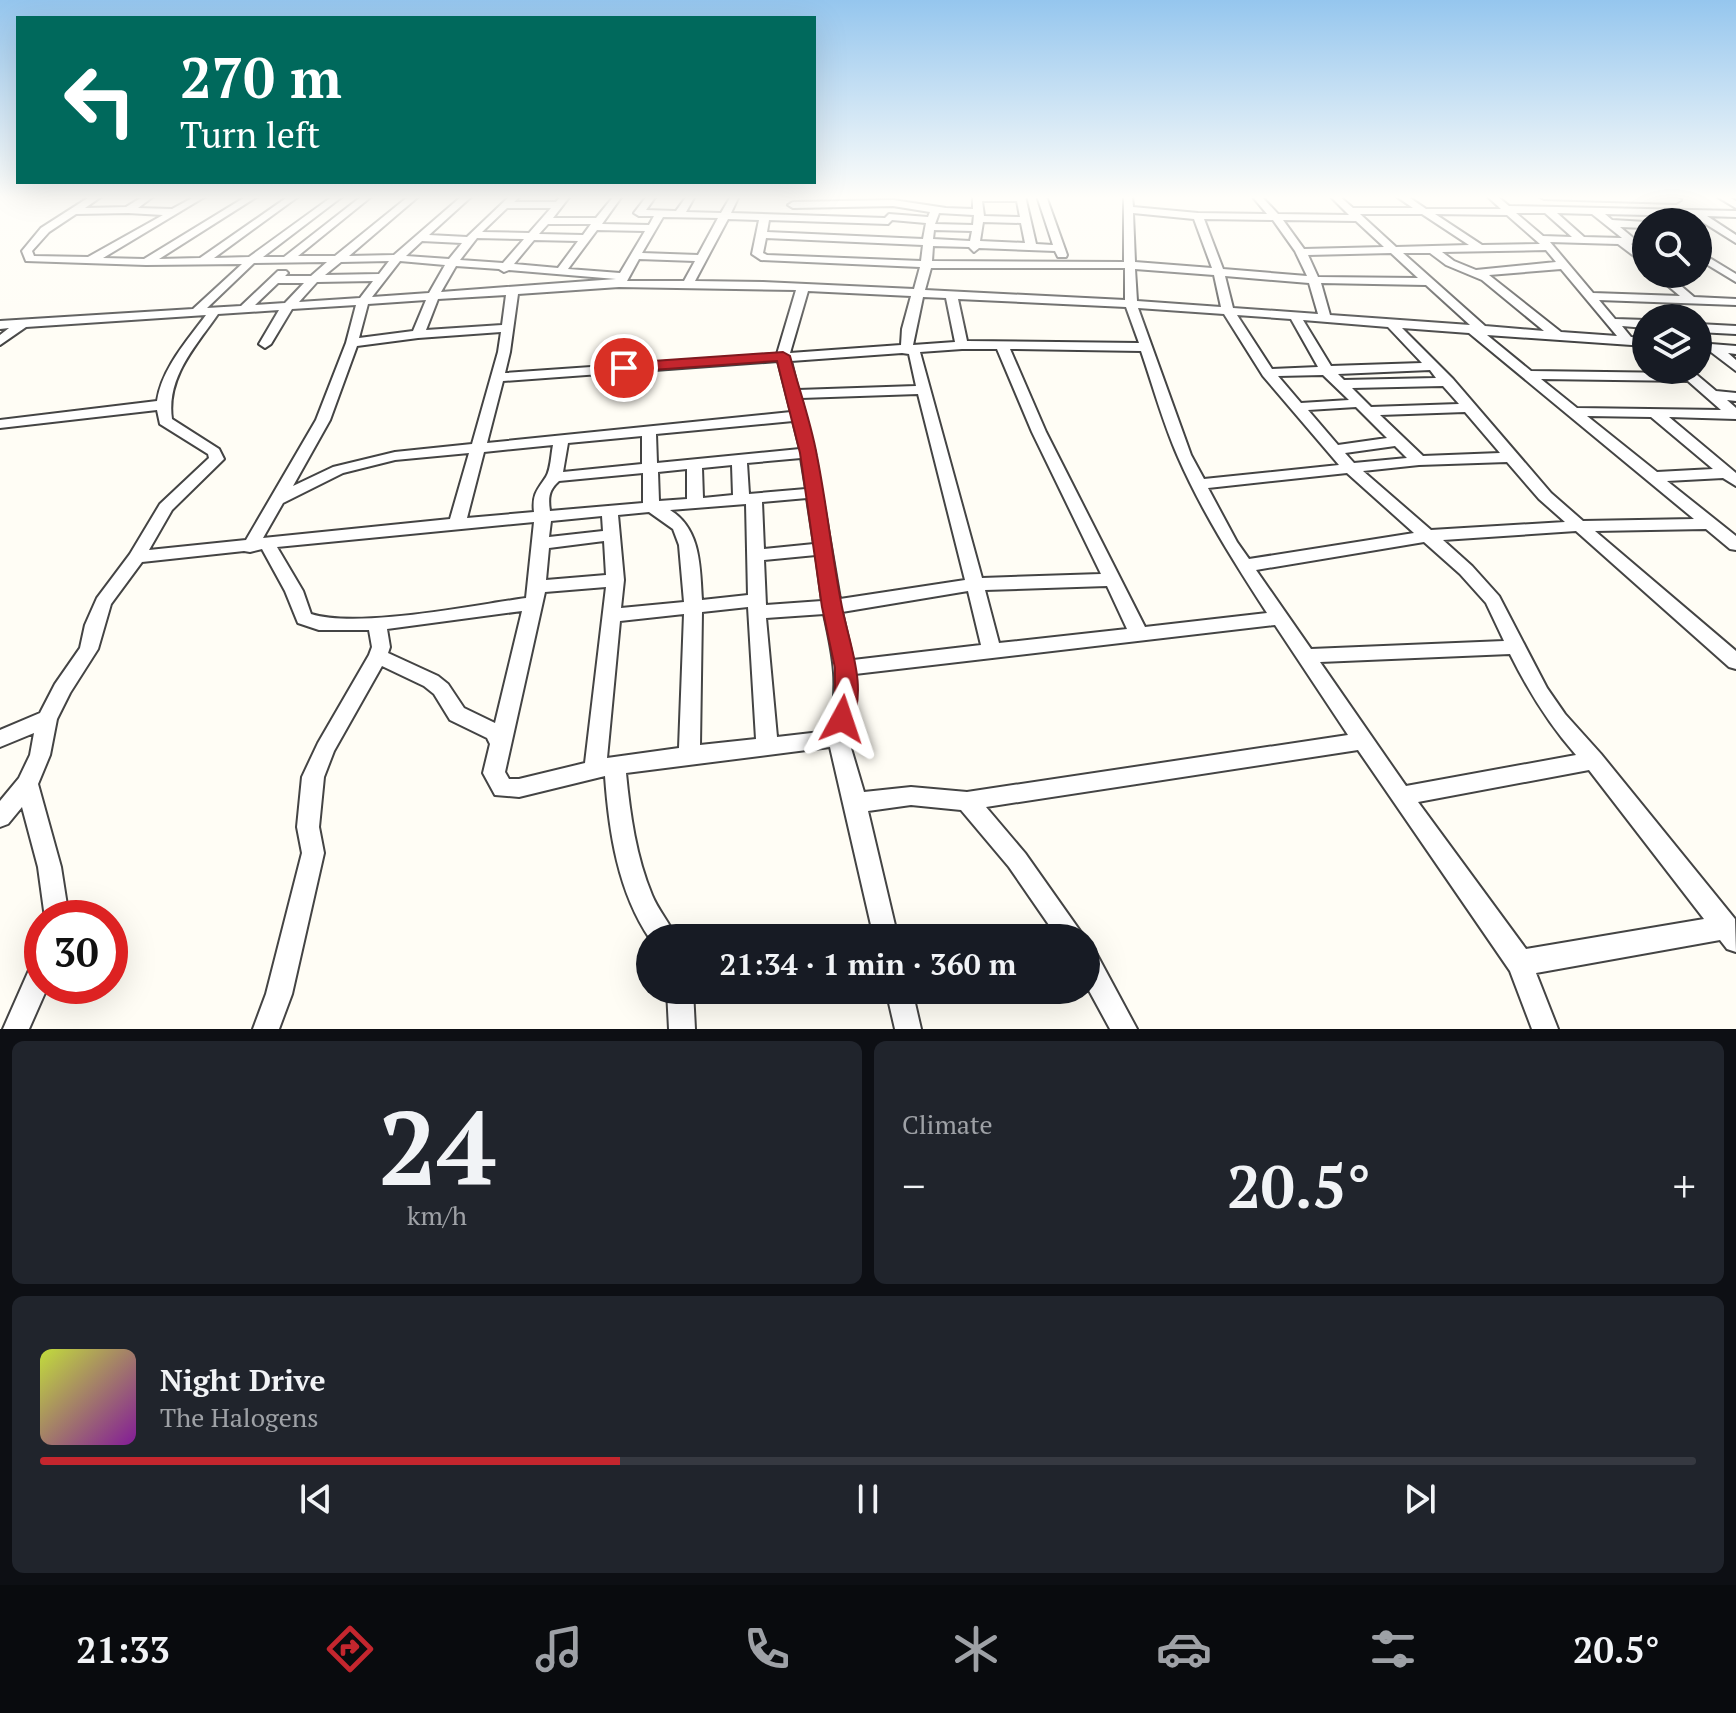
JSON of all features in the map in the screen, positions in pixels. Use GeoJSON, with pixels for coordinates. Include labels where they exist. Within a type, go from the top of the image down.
{"type":"FeatureCollection","features":[{"type":"Feature","properties":{"kind":"street"},"geometry":{"type":"LineString","coordinates":[[33,244],[27,251],[30,259],[146,262],[397,258],[687,286],[803,287],[1131,304],[1632,341]]}},
{"type":"Feature","properties":{"kind":"street"},"geometry":{"type":"LineString","coordinates":[[87,262],[118,244]]}},
{"type":"Feature","properties":{"kind":"street"},"geometry":{"type":"LineString","coordinates":[[146,262],[175,244]]}},
{"type":"Feature","properties":{"kind":"street"},"geometry":{"type":"LineString","coordinates":[[204,260],[228,244]]}},
{"type":"Feature","properties":{"kind":"street"},"geometry":{"type":"LineString","coordinates":[[195,313],[273,244]]}},
{"type":"Feature","properties":{"kind":"street"},"geometry":{"type":"LineString","coordinates":[[243,310],[310,244]]}},
{"type":"Feature","properties":{"kind":"street"},"geometry":{"type":"LineString","coordinates":[[265,344],[287,307],[354,244]]}},
{"type":"Feature","properties":{"kind":"street"},"geometry":{"type":"LineString","coordinates":[[258,545],[277,500],[323,420],[352,343],[363,301],[397,258],[413,244]]}},
{"type":"Feature","properties":{"kind":"street"},"geometry":{"type":"LineString","coordinates":[[418,334],[431,298],[450,262],[467,244]]}},
{"type":"Feature","properties":{"kind":"street"},"geometry":{"type":"LineString","coordinates":[[504,269],[525,244]]}},
{"type":"Feature","properties":{"kind":"street"},"geometry":{"type":"LineString","coordinates":[[560,272],[581,244]]}},
{"type":"Feature","properties":{"kind":"street"},"geometry":{"type":"LineString","coordinates":[[621,280],[642,244]]}},
{"type":"Feature","properties":{"kind":"street"},"geometry":{"type":"LineString","coordinates":[[687,286],[708,244]]}},
{"type":"Feature","properties":{"kind":"street"},"geometry":{"type":"LineString","coordinates":[[760,244],[757,254],[765,258],[970,266],[1065,263],[1129,265],[1317,280],[1431,282]]}},
{"type":"Feature","properties":{"kind":"street"},"geometry":{"type":"LineString","coordinates":[[927,244],[927,264],[907,330],[910,351],[992,651]]}},
{"type":"Feature","properties":{"kind":"street"},"geometry":{"type":"LineString","coordinates":[[970,266],[975,244]]}},
{"type":"Feature","properties":{"kind":"street"},"geometry":{"type":"LineString","coordinates":[[1003,244],[1059,248]]}},
{"type":"Feature","properties":{"kind":"street"},"geometry":{"type":"LineString","coordinates":[[1058,244],[1065,263]]}},
{"type":"Feature","properties":{"kind":"street"},"geometry":{"type":"LineString","coordinates":[[1129,244],[1131,304],[1184,455],[1198,484],[1244,566],[1520,963],[1545,1029]]}},
{"type":"Feature","properties":{"kind":"street"},"geometry":{"type":"LineString","coordinates":[[1209,244],[1228,311],[1268,373],[1350,468],[1466,570],[1493,600],[1539,693],[1558,720],[1594,760],[1731,933]]}},
{"type":"Feature","properties":{"kind":"street"},"geometry":{"type":"LineString","coordinates":[[1296,244],[1317,280],[1325,318]]}},
{"type":"Feature","properties":{"kind":"street"},"geometry":{"type":"LineString","coordinates":[[1388,244],[1526,375],[1726,535]]}},
{"type":"Feature","properties":{"kind":"street"},"geometry":{"type":"LineString","coordinates":[[1473,244],[1481,249]]}},
{"type":"Feature","properties":{"kind":"street"},"geometry":{"type":"LineString","coordinates":[[1302,252],[1435,252],[1533,244]]}},
{"type":"Feature","properties":{"kind":"street"},"geometry":{"type":"LineString","coordinates":[[1545,244],[1627,340]]}},
{"type":"Feature","properties":{"kind":"street"},"geometry":{"type":"LineString","coordinates":[[1435,252],[1450,263],[1476,273],[1557,335]]}},
{"type":"Feature","properties":{"kind":"street"},"geometry":{"type":"LineString","coordinates":[[635,256],[699,258]]}},
{"type":"Feature","properties":{"kind":"street"},"geometry":{"type":"LineString","coordinates":[[1712,263],[1736,279]]}},
{"type":"Feature","properties":{"kind":"street"},"geometry":{"type":"LineString","coordinates":[[1476,273],[1564,265]]}},
{"type":"Feature","properties":{"kind":"street"},"geometry":{"type":"LineString","coordinates":[[275,280],[383,277]]}},
{"type":"Feature","properties":{"kind":"street"},"geometry":{"type":"LineString","coordinates":[[0,325],[512,293],[621,280]]}},
{"type":"Feature","properties":{"kind":"street"},"geometry":{"type":"LineString","coordinates":[[803,287],[783,356],[808,453],[832,607],[845,668],[846,700],[838,738],[883,924]]}},
{"type":"Feature","properties":{"kind":"street"},"geometry":{"type":"LineString","coordinates":[[1677,288],[1691,300]]}},
{"type":"Feature","properties":{"kind":"street"},"geometry":{"type":"LineString","coordinates":[[457,524],[497,377],[512,293]]}},
{"type":"Feature","properties":{"kind":"street"},"geometry":{"type":"LineString","coordinates":[[1590,296],[1736,302]]}},
{"type":"Feature","properties":{"kind":"street"},"geometry":{"type":"LineString","coordinates":[[952,297],[962,345]]}},
{"type":"Feature","properties":{"kind":"street"},"geometry":{"type":"LineString","coordinates":[[0,817],[27,784],[40,755],[47,719],[62,689],[89,649],[103,602],[137,557],[166,507],[217,459],[214,452],[165,421],[160,405],[173,372],[214,312]]}},
{"type":"Feature","properties":{"kind":"street"},"geometry":{"type":"LineString","coordinates":[[1295,316],[1327,371],[1419,461]]}},
{"type":"Feature","properties":{"kind":"street"},"geometry":{"type":"LineString","coordinates":[[1613,322],[1632,323]]}},
{"type":"Feature","properties":{"kind":"street"},"geometry":{"type":"LineString","coordinates":[[0,341],[21,325]]}},
{"type":"Feature","properties":{"kind":"street"},"geometry":{"type":"LineString","coordinates":[[1393,325],[1448,382],[1545,496],[1732,655]]}},
{"type":"Feature","properties":{"kind":"street"},"geometry":{"type":"LineString","coordinates":[[352,343],[418,334],[507,328]]}},
{"type":"Feature","properties":{"kind":"street"},"geometry":{"type":"LineString","coordinates":[[1712,329],[1736,330]]}},
{"type":"Feature","properties":{"kind":"street"},"geometry":{"type":"LineString","coordinates":[[497,377],[783,356],[910,351],[962,345],[1148,347]]}},
{"type":"Feature","properties":{"kind":"street"},"geometry":{"type":"LineString","coordinates":[[1002,345],[1039,432],[1139,634]]}},
{"type":"Feature","properties":{"kind":"street"},"geometry":{"type":"LineString","coordinates":[[1714,348],[1736,350]]}},
{"type":"Feature","properties":{"kind":"street"},"geometry":{"type":"LineString","coordinates":[[1714,348],[1736,367]]}},
{"type":"Feature","properties":{"kind":"street"},"geometry":{"type":"LineString","coordinates":[[1268,373],[1433,366]]}},
{"type":"Feature","properties":{"kind":"street"},"geometry":{"type":"LineString","coordinates":[[1526,375],[1632,374]]}},
{"type":"Feature","properties":{"kind":"street"},"geometry":{"type":"LineString","coordinates":[[1342,384],[1448,382]]}},
{"type":"Feature","properties":{"kind":"street"},"geometry":{"type":"LineString","coordinates":[[1699,384],[1736,415]]}},
{"type":"Feature","properties":{"kind":"street"},"geometry":{"type":"LineString","coordinates":[[792,394],[922,390]]}},
{"type":"Feature","properties":{"kind":"street"},"geometry":{"type":"LineString","coordinates":[[1712,395],[1736,397]]}},
{"type":"Feature","properties":{"kind":"street"},"geometry":{"type":"LineString","coordinates":[[0,424],[160,405]]}},
{"type":"Feature","properties":{"kind":"street"},"geometry":{"type":"LineString","coordinates":[[1298,407],[1471,408]]}},
{"type":"Feature","properties":{"kind":"street"},"geometry":{"type":"LineString","coordinates":[[1573,412],[1736,415]]}},
{"type":"Feature","properties":{"kind":"street"},"geometry":{"type":"LineString","coordinates":[[1656,414],[1731,477]]}},
{"type":"Feature","properties":{"kind":"street"},"geometry":{"type":"LineString","coordinates":[[277,500],[338,470],[369,461],[438,450],[649,433],[797,416]]}},
{"type":"Feature","properties":{"kind":"street"},"geometry":{"type":"LineString","coordinates":[[649,433],[651,507]]}},
{"type":"Feature","properties":{"kind":"street"},"geometry":{"type":"LineString","coordinates":[[555,477],[561,439]]}},
{"type":"Feature","properties":{"kind":"street"},"geometry":{"type":"LineString","coordinates":[[1334,450],[1397,441]]}},
{"type":"Feature","properties":{"kind":"street"},"geometry":{"type":"LineString","coordinates":[[808,453],[555,477],[546,485],[540,498],[543,516],[536,595],[494,773],[503,788],[519,788],[605,768],[838,738]]}},
{"type":"Feature","properties":{"kind":"street"},"geometry":{"type":"LineString","coordinates":[[1198,484],[1419,461],[1514,457]]}},
{"type":"Feature","properties":{"kind":"street"},"geometry":{"type":"LineString","coordinates":[[739,460],[756,555],[767,746]]}},
{"type":"Feature","properties":{"kind":"street"},"geometry":{"type":"LineString","coordinates":[[694,465],[695,504]]}},
{"type":"Feature","properties":{"kind":"street"},"geometry":{"type":"LineString","coordinates":[[1653,477],[1731,477]]}},
{"type":"Feature","properties":{"kind":"street"},"geometry":{"type":"LineString","coordinates":[[137,557],[457,524],[815,493]]}},
{"type":"Feature","properties":{"kind":"street"},"geometry":{"type":"LineString","coordinates":[[651,507],[672,519],[689,544],[693,609],[689,755]]}},
{"type":"Feature","properties":{"kind":"street"},"geometry":{"type":"LineString","coordinates":[[610,510],[615,580],[605,768],[639,897],[655,924]]}},
{"type":"Feature","properties":{"kind":"street"},"geometry":{"type":"LineString","coordinates":[[1244,566],[1428,536],[1577,526],[1726,535]]}},
{"type":"Feature","properties":{"kind":"street"},"geometry":{"type":"LineString","coordinates":[[541,543],[613,535]]}},
{"type":"Feature","properties":{"kind":"street"},"geometry":{"type":"LineString","coordinates":[[258,545],[308,622],[316,624],[377,624],[615,580]]}},
{"type":"Feature","properties":{"kind":"street"},"geometry":{"type":"LineString","coordinates":[[756,555],[823,549]]}},
{"type":"Feature","properties":{"kind":"street"},"geometry":{"type":"LineString","coordinates":[[611,616],[757,606],[832,607],[974,584],[1111,580]]}},
{"type":"Feature","properties":{"kind":"street"},"geometry":{"type":"LineString","coordinates":[[845,668],[1279,618]]}},
{"type":"Feature","properties":{"kind":"street"},"geometry":{"type":"LineString","coordinates":[[266,1029],[279,994],[311,865],[313,853],[308,827],[313,777],[325,749],[378,656],[381,647],[377,624]]}},
{"type":"Feature","properties":{"kind":"street"},"geometry":{"type":"LineString","coordinates":[[1306,656],[1518,647]]}},
{"type":"Feature","properties":{"kind":"street"},"geometry":{"type":"LineString","coordinates":[[378,656],[431,681],[441,689],[457,714],[494,732],[500,741]]}},
{"type":"Feature","properties":{"kind":"street"},"geometry":{"type":"LineString","coordinates":[[0,739],[47,719]]}},
{"type":"Feature","properties":{"kind":"street"},"geometry":{"type":"LineString","coordinates":[[855,803],[911,796],[967,801],[1364,741]]}},
{"type":"Feature","properties":{"kind":"street"},"geometry":{"type":"LineString","coordinates":[[1401,796],[1594,760]]}},
{"type":"Feature","properties":{"kind":"street"},"geometry":{"type":"LineString","coordinates":[[27,784],[37,832],[56,886],[56,900]]}},
{"type":"Feature","properties":{"kind":"street"},"geometry":{"type":"LineString","coordinates":[[967,801],[1017,860],[1063,924]]}},
{"type":"Feature","properties":{"kind":"street"},"geometry":{"type":"LineString","coordinates":[[1520,963],[1731,933]]}},
{"type":"Feature","properties":{"kind":"street"},"geometry":{"type":"LineString","coordinates":[[1100,985],[1124,1029]]}},
{"type":"Feature","properties":{"kind":"street"},"geometry":{"type":"LineString","coordinates":[[16,1029],[27,1004]]}},
{"type":"Feature","properties":{"kind":"street"},"geometry":{"type":"LineString","coordinates":[[681,1004],[682,1029]]}},
{"type":"Feature","properties":{"kind":"street"},"geometry":{"type":"LineString","coordinates":[[902,1004],[908,1029]]}},
{"type":"Feature","properties":{"kind":"route"},"geometry":{"type":"LineString","coordinates":[[624,368],[783,356],[808,453],[832,607],[845,668],[846,700],[842,719]]}}]}
